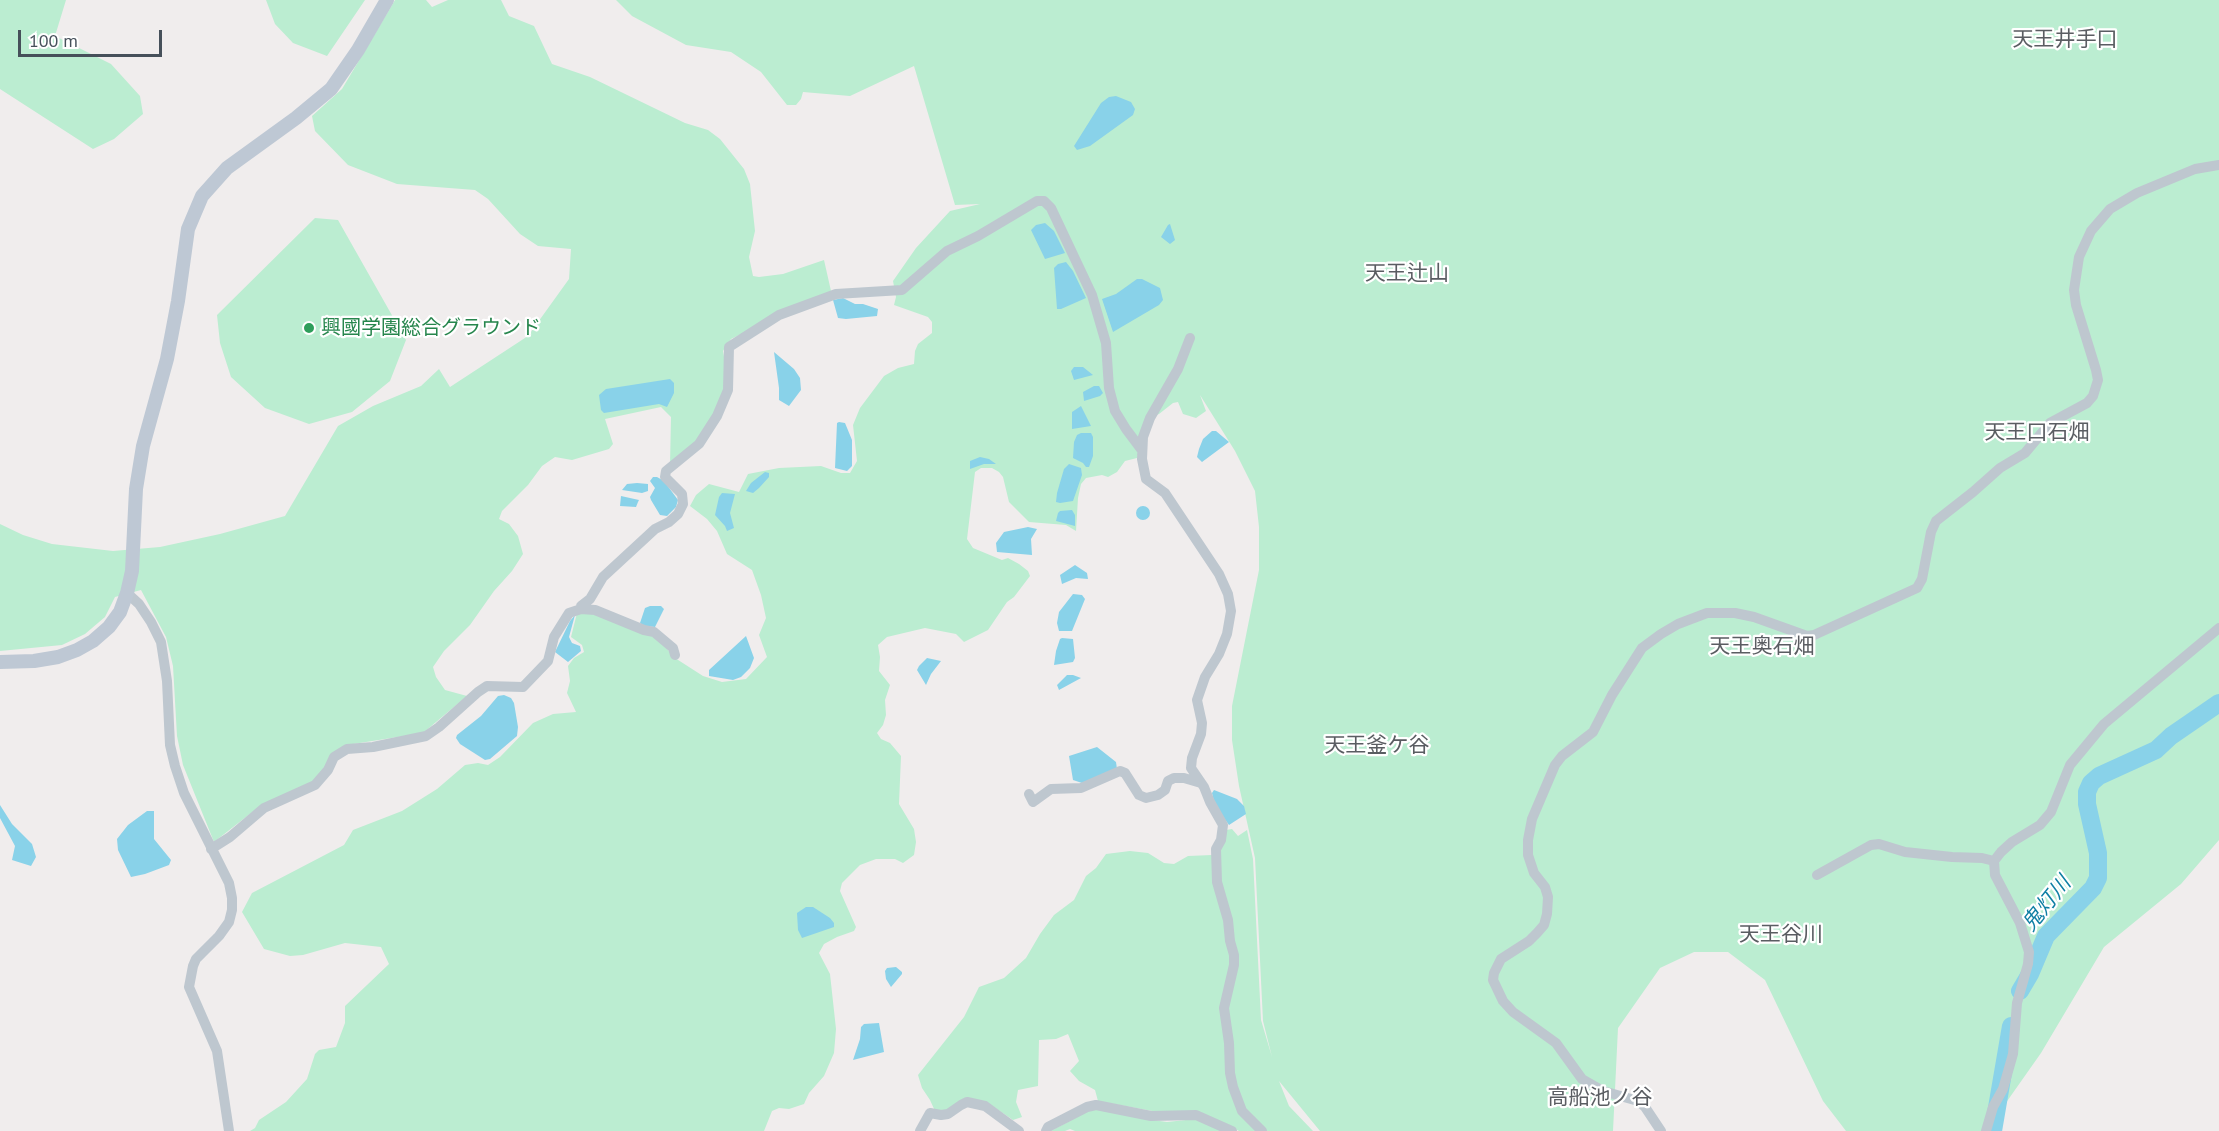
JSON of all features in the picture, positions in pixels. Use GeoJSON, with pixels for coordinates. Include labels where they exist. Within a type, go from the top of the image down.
{"type":"FeatureCollection","features":[{"type":"Feature","properties":{"kind":"street"},"geometry":{"type":"LineString","coordinates":[[0,662],[34,661],[58,657],[77,650],[93,641],[109,627],[120,612],[132,571],[136,489],[142,446],[167,359],[188,229],[202,196],[226,168],[331,89],[358,50],[387,0]]}},
{"type":"Feature","properties":{"kind":"street"},"geometry":{"type":"LineString","coordinates":[[1661,1131],[1645,1107],[1638,1101],[1603,1091],[1582,1079],[1556,1043],[1513,1012],[1503,1001],[1493,980],[1494,973],[1502,959],[1529,941],[1544,924],[1547,914],[1548,897],[1545,887],[1534,873],[1528,855],[1528,840],[1532,819],[1555,765],[1562,756],[1593,732],[1612,695],[1642,648],[1678,624],[1707,614],[1728,612],[1754,617],[1807,636],[1814,635],[1917,588],[1922,579],[1935,520],[1973,492],[2000,468],[2025,453],[2050,423],[2087,403],[2093,396],[2098,380],[2074,290],[2079,257],[2091,231],[2110,209],[2137,193],[2195,169],[2219,165]]}},
{"type":"Feature","properties":{"kind":"street"},"geometry":{"type":"LineString","coordinates":[[581,609],[603,577],[655,529],[678,514],[683,504],[682,494],[665,477],[666,471],[699,444],[717,416],[728,390],[729,347],[779,315],[836,294],[902,290],[947,251],[978,236],[1037,201],[1044,201],[1051,208],[1092,295],[1106,343],[1109,388],[1115,411],[1141,449]]}},
{"type":"Feature","properties":{"kind":"street"},"geometry":{"type":"LineString","coordinates":[[1191,338],[1178,369],[1150,418],[1141,449],[1146,479],[1165,493],[1219,574],[1228,594],[1231,611],[1227,634],[1219,654],[1205,677],[1197,700],[1202,723],[1191,768],[1202,783],[1223,825],[1221,840],[1216,849],[1217,882],[1228,920],[1234,955],[1234,965],[1224,1008],[1230,1073],[1242,1111],[1262,1131]]}},
{"type":"Feature","properties":{"kind":"street"},"geometry":{"type":"LineString","coordinates":[[127,593],[139,604],[161,642],[167,681],[170,745],[184,793],[229,883],[232,898],[229,922],[219,936],[196,959],[192,966],[189,987],[217,1051],[229,1131]]}},
{"type":"Feature","properties":{"kind":"street"},"geometry":{"type":"LineString","coordinates":[[211,849],[230,837],[264,808],[315,785],[328,770],[334,757],[347,749],[373,747],[426,736],[439,728],[478,692],[488,686],[523,687],[548,661],[554,637],[569,613],[581,609],[595,610],[654,632],[673,648],[675,655]]}},
{"type":"Feature","properties":{"kind":"street"},"geometry":{"type":"LineString","coordinates":[[1986,1131],[1993,1107],[2003,1089],[2013,1054],[2017,1003],[2028,964],[2029,951],[2020,923],[1995,875],[1994,861],[2013,842],[2040,825],[2051,812],[2070,765],[2104,724],[2219,628]]}},
{"type":"Feature","properties":{"kind":"street"},"geometry":{"type":"LineString","coordinates":[[1029,794],[1034,802],[1051,789],[1080,788],[1120,771],[1125,773],[1139,795],[1146,798],[1158,795],[1164,790],[1168,781],[1174,778],[1202,783]]}},
{"type":"Feature","properties":{"kind":"street"},"geometry":{"type":"LineString","coordinates":[[1817,875],[1871,845],[1879,844],[1905,852],[1994,861]]}},
{"type":"Feature","properties":{"kind":"street"},"geometry":{"type":"LineString","coordinates":[[920,1131],[930,1113],[948,1114],[968,1102],[985,1106],[1019,1131]]}},
{"type":"Feature","properties":{"kind":"street"},"geometry":{"type":"LineString","coordinates":[[1046,1131],[1048,1127],[1087,1107],[1096,1105],[1151,1116],[1196,1115],[1232,1131]]}},
{"type":"Feature","properties":{"kind":"green space"},"geometry":{"type":"Polygon","coordinates":[[[0,0],[66,0],[55,36],[111,64],[140,96],[143,114],[114,139],[93,149],[0,89],[0,0]]]}},
{"type":"Feature","properties":{"kind":"green space"},"geometry":{"type":"Polygon","coordinates":[[[266,0],[365,0],[327,56],[293,43],[275,24],[266,0]]]}},
{"type":"Feature","properties":{"kind":"green space"},"geometry":{"type":"Polygon","coordinates":[[[395,0],[426,0],[432,7],[448,0],[501,0],[509,16],[534,26],[552,64],[590,77],[685,123],[708,130],[720,139],[744,169],[750,184],[755,231],[749,257],[753,276],[783,274],[824,260],[831,291],[731,339],[723,351],[726,367],[724,389],[715,414],[695,443],[670,465],[671,417],[661,407],[605,419],[613,444],[609,449],[572,460],[555,457],[542,466],[528,485],[502,511],[499,519],[509,524],[518,536],[523,554],[470,625],[444,651],[433,667],[436,677],[445,690],[467,696],[423,733],[347,745],[313,783],[255,810],[214,842],[183,765],[177,736],[173,666],[166,637],[141,590],[115,597],[105,617],[85,634],[62,645],[0,651],[0,524],[23,535],[52,544],[113,551],[160,547],[220,534],[285,516],[338,426],[373,406],[421,386],[439,369],[450,387],[528,336],[569,279],[571,249],[538,246],[520,234],[488,199],[475,190],[397,184],[348,165],[315,131],[312,116],[342,89],[395,0]]]}},
{"type":"Feature","properties":{"kind":"green space"},"geometry":{"type":"Polygon","coordinates":[[[616,0],[2219,0],[2219,840],[2181,884],[2104,947],[2041,1053],[1991,1124],[1981,1131],[1846,1131],[1823,1101],[1765,980],[1728,952],[1694,952],[1660,968],[1618,1028],[1613,1131],[1320,1131],[1279,1081],[1289,1106],[1313,1131],[1239,1131],[1228,1125],[1098,1101],[1095,1090],[1079,1081],[1070,1071],[1079,1061],[1068,1034],[1056,1039],[1039,1040],[1038,1086],[1018,1090],[1016,1102],[1022,1117],[1013,1120],[988,1103],[935,1111],[922,1088],[918,1075],[964,1017],[979,987],[1004,978],[1026,958],[1054,915],[1074,900],[1086,876],[1096,868],[1106,854],[1130,851],[1148,853],[1164,863],[1174,864],[1188,856],[1212,855],[1226,830],[1232,829],[1238,836],[1247,830],[1253,859],[1261,1020],[1272,1057],[1263,1021],[1255,858],[1239,786],[1232,740],[1232,706],[1259,570],[1259,527],[1255,491],[1235,451],[1200,395],[1206,411],[1196,418],[1183,414],[1178,402],[1173,403],[1159,414],[1147,419],[1137,458],[1125,461],[1117,472],[1108,477],[1102,475],[1086,478],[1081,484],[1078,498],[1076,531],[1066,525],[1029,522],[1009,502],[1003,477],[999,472],[992,468],[981,468],[975,472],[967,539],[973,548],[1002,560],[1008,558],[1019,564],[1028,571],[1030,576],[1014,597],[1007,602],[988,630],[964,642],[956,634],[925,628],[887,637],[878,645],[879,671],[890,685],[885,700],[886,715],[877,733],[901,756],[899,804],[914,829],[916,842],[914,855],[903,863],[895,859],[876,859],[860,865],[842,883],[840,891],[856,927],[854,931],[824,944],[819,953],[830,974],[836,1029],[834,1053],[824,1076],[809,1093],[804,1104],[772,1111],[764,1131],[250,1131],[255,1128],[259,1120],[286,1102],[307,1079],[315,1054],[319,1050],[336,1047],[345,1023],[345,1006],[389,964],[381,947],[345,943],[303,955],[290,956],[264,949],[242,912],[252,893],[344,845],[353,830],[402,811],[437,789],[465,765],[478,763],[488,765],[500,757],[533,723],[553,714],[576,712],[567,693],[570,681],[568,666],[574,658],[584,652],[582,645],[571,637],[577,613],[586,612],[652,632],[675,658],[703,676],[722,682],[746,679],[767,657],[759,635],[766,618],[761,595],[752,570],[727,554],[717,531],[707,519],[690,506],[696,495],[709,484],[739,492],[748,474],[779,468],[821,466],[841,473],[850,473],[857,461],[853,425],[860,408],[884,376],[898,368],[914,364],[918,344],[932,333],[932,322],[928,317],[894,305],[896,297],[893,281],[916,248],[950,211],[980,204],[955,205],[914,66],[850,96],[803,92],[796,105],[787,105],[761,72],[731,52],[686,45],[632,16],[616,0]]]}},
{"type":"Feature","properties":{"kind":"green space","name":"興國学園総合グラウンド"},"geometry":{"type":"Polygon","coordinates":[[[315,218],[338,220],[406,340],[390,381],[352,412],[309,424],[265,408],[231,377],[220,343],[217,315],[315,218]]]}},
{"type":"Feature","properties":{"kind":"green space"},"geometry":{"type":"Polygon","coordinates":[[[1102,1108],[1167,1122],[1195,1119],[1224,1131],[1075,1131],[1070,1129],[1051,1131],[1090,1110],[1102,1108]]]}},
{"type":"Feature","properties":{"kind":"water"},"geometry":{"type":"Polygon","coordinates":[[[1116,96],[1131,102],[1135,109],[1133,115],[1090,146],[1077,150],[1074,146],[1101,103],[1109,97],[1116,96]]]}},
{"type":"Feature","properties":{"kind":"water"},"geometry":{"type":"Polygon","coordinates":[[[1045,223],[1054,231],[1065,253],[1045,259],[1031,230],[1036,225],[1045,223]]]}},
{"type":"Feature","properties":{"kind":"water"},"geometry":{"type":"Polygon","coordinates":[[[1170,224],[1175,240],[1170,244],[1161,237],[1170,224]]]}},
{"type":"Feature","properties":{"kind":"water"},"geometry":{"type":"Polygon","coordinates":[[[1066,262],[1086,298],[1057,309],[1054,268],[1066,262]]]}},
{"type":"Feature","properties":{"kind":"water"},"geometry":{"type":"Polygon","coordinates":[[[1137,279],[1142,279],[1160,288],[1163,300],[1159,305],[1113,332],[1102,299],[1116,294],[1137,279]]]}},
{"type":"Feature","properties":{"kind":"water"},"geometry":{"type":"Polygon","coordinates":[[[843,298],[855,304],[878,309],[877,316],[838,318],[833,300],[843,298]]]}},
{"type":"Feature","properties":{"kind":"water"},"geometry":{"type":"Polygon","coordinates":[[[774,352],[794,369],[800,378],[801,390],[789,406],[779,400],[774,352]]]}},
{"type":"Feature","properties":{"kind":"water"},"geometry":{"type":"Polygon","coordinates":[[[1074,367],[1083,367],[1093,375],[1074,380],[1071,371],[1074,367]]]}},
{"type":"Feature","properties":{"kind":"water"},"geometry":{"type":"Polygon","coordinates":[[[670,379],[674,383],[674,393],[667,407],[659,404],[604,413],[601,410],[599,395],[606,389],[670,379]]]}},
{"type":"Feature","properties":{"kind":"water"},"geometry":{"type":"Polygon","coordinates":[[[1099,386],[1103,393],[1084,401],[1083,392],[1099,386]]]}},
{"type":"Feature","properties":{"kind":"water"},"geometry":{"type":"Polygon","coordinates":[[[1081,406],[1091,426],[1072,429],[1072,412],[1081,406]]]}},
{"type":"Feature","properties":{"kind":"water"},"geometry":{"type":"Polygon","coordinates":[[[837,423],[845,423],[852,440],[852,466],[847,471],[835,468],[837,423]]]}},
{"type":"Feature","properties":{"kind":"water"},"geometry":{"type":"Polygon","coordinates":[[[1212,431],[1216,431],[1229,442],[1202,462],[1197,457],[1199,449],[1203,439],[1212,431]]]}},
{"type":"Feature","properties":{"kind":"water"},"geometry":{"type":"Polygon","coordinates":[[[1091,433],[1093,437],[1093,456],[1089,467],[1073,458],[1074,442],[1077,435],[1091,433]]]}},
{"type":"Feature","properties":{"kind":"water"},"geometry":{"type":"Polygon","coordinates":[[[980,457],[996,464],[984,464],[970,469],[970,461],[980,457]]]}},
{"type":"Feature","properties":{"kind":"water"},"geometry":{"type":"Polygon","coordinates":[[[1069,464],[1081,468],[1082,475],[1073,501],[1056,502],[1064,469],[1069,464]]]}},
{"type":"Feature","properties":{"kind":"water"},"geometry":{"type":"Polygon","coordinates":[[[765,472],[769,473],[769,477],[759,488],[753,493],[746,491],[751,483],[765,472]]]}},
{"type":"Feature","properties":{"kind":"water"},"geometry":{"type":"Polygon","coordinates":[[[653,477],[664,481],[678,500],[676,507],[667,516],[660,515],[651,500],[650,497],[655,488],[650,481],[653,477]]]}},
{"type":"Feature","properties":{"kind":"water"},"geometry":{"type":"Polygon","coordinates":[[[627,484],[648,484],[648,491],[642,493],[622,490],[627,484]]]}},
{"type":"Feature","properties":{"kind":"water"},"geometry":{"type":"Polygon","coordinates":[[[722,493],[735,494],[730,513],[734,528],[727,531],[715,515],[722,493]]]}},
{"type":"Feature","properties":{"kind":"water"},"geometry":{"type":"Polygon","coordinates":[[[621,496],[639,500],[636,507],[620,506],[621,496]]]}},
{"type":"Feature","properties":{"kind":"water"},"geometry":{"type":"Polygon","coordinates":[[[1143,506],[1148,508],[1150,513],[1148,518],[1143,520],[1138,518],[1136,513],[1138,508],[1143,506]]]}},
{"type":"Feature","properties":{"kind":"water"},"geometry":{"type":"Polygon","coordinates":[[[1072,510],[1075,515],[1075,526],[1056,521],[1060,511],[1072,510]]]}},
{"type":"Feature","properties":{"kind":"water"},"geometry":{"type":"Polygon","coordinates":[[[1028,527],[1037,529],[1031,539],[1032,555],[997,552],[996,543],[1004,532],[1028,527]]]}},
{"type":"Feature","properties":{"kind":"water"},"geometry":{"type":"Polygon","coordinates":[[[1075,565],[1087,573],[1088,579],[1076,578],[1062,584],[1060,575],[1075,565]]]}},
{"type":"Feature","properties":{"kind":"water"},"geometry":{"type":"Polygon","coordinates":[[[1073,594],[1082,595],[1085,599],[1072,631],[1059,631],[1057,623],[1059,612],[1073,594]]]}},
{"type":"Feature","properties":{"kind":"water"},"geometry":{"type":"Polygon","coordinates":[[[661,606],[664,609],[655,627],[644,626],[640,623],[645,608],[661,606]]]}},
{"type":"Feature","properties":{"kind":"water"},"geometry":{"type":"Polygon","coordinates":[[[575,615],[569,637],[572,643],[580,646],[581,651],[568,662],[555,652],[575,615]]]}},
{"type":"Feature","properties":{"kind":"water"},"geometry":{"type":"Polygon","coordinates":[[[746,636],[754,658],[750,668],[741,677],[733,680],[709,676],[709,670],[746,636]]]}},
{"type":"Feature","properties":{"kind":"water"},"geometry":{"type":"Polygon","coordinates":[[[1062,638],[1073,639],[1075,658],[1073,662],[1054,665],[1056,651],[1062,638]]]}},
{"type":"Feature","properties":{"kind":"water"},"geometry":{"type":"Polygon","coordinates":[[[927,658],[941,661],[926,685],[917,670],[927,658]]]}},
{"type":"Feature","properties":{"kind":"water"},"geometry":{"type":"Polygon","coordinates":[[[1067,675],[1081,678],[1059,690],[1057,685],[1067,675]]]}},
{"type":"Feature","properties":{"kind":"water"},"geometry":{"type":"Polygon","coordinates":[[[504,695],[511,698],[514,703],[518,727],[517,736],[490,759],[485,760],[460,744],[456,738],[481,716],[498,696],[504,695]]]}},
{"type":"Feature","properties":{"kind":"water"},"geometry":{"type":"Polygon","coordinates":[[[1097,747],[1116,762],[1117,769],[1085,784],[1073,780],[1069,756],[1097,747]]]}},
{"type":"Feature","properties":{"kind":"water"},"geometry":{"type":"Polygon","coordinates":[[[1214,790],[1237,799],[1244,806],[1246,814],[1229,825],[1215,806],[1212,793],[1214,790]]]}},
{"type":"Feature","properties":{"kind":"water"},"geometry":{"type":"Polygon","coordinates":[[[0,805],[12,824],[32,844],[36,857],[31,866],[12,860],[15,846],[0,818],[0,805]]]}},
{"type":"Feature","properties":{"kind":"water"},"geometry":{"type":"Polygon","coordinates":[[[147,811],[154,811],[154,839],[171,860],[169,865],[131,877],[118,850],[117,839],[128,825],[147,811]]]}},
{"type":"Feature","properties":{"kind":"water"},"geometry":{"type":"Polygon","coordinates":[[[806,907],[813,907],[830,918],[834,927],[802,938],[798,930],[797,913],[806,907]]]}},
{"type":"Feature","properties":{"kind":"water"},"geometry":{"type":"Polygon","coordinates":[[[896,967],[902,974],[891,987],[886,979],[885,971],[887,968],[896,967]]]}},
{"type":"Feature","properties":{"kind":"water"},"geometry":{"type":"Polygon","coordinates":[[[879,1023],[884,1052],[853,1060],[860,1039],[861,1027],[864,1024],[879,1023]]]}},
{"type":"Feature","properties":{"kind":"waterway","name":"鬼灯川"},"geometry":{"type":"LineString","coordinates":[[2020,991],[2046,936],[2093,888],[2098,878],[2098,853],[2087,804],[2087,792],[2091,783],[2099,776],[2156,750],[2171,736],[2219,703]]}},
{"type":"Feature","properties":{"kind":"waterway","name":"鬼灯川"},"geometry":{"type":"LineString","coordinates":[[1993,1131],[2011,1026]]}},
{"type":"Feature","properties":{"kind":"place","name":"興國学園総合グラウンド"},"geometry":{"type":"Point","coordinates":[309,328]}},
{"type":"Feature","properties":{"kind":"district","name":"天王井手口"},"geometry":{"type":"Point","coordinates":[2065,40]}},
{"type":"Feature","properties":{"kind":"district","name":"天王辻山"},"geometry":{"type":"Point","coordinates":[1407,274]}},
{"type":"Feature","properties":{"kind":"district","name":"天王口石畑"},"geometry":{"type":"Point","coordinates":[2037,433]}},
{"type":"Feature","properties":{"kind":"district","name":"天王奥石畑"},"geometry":{"type":"Point","coordinates":[1762,647]}},
{"type":"Feature","properties":{"kind":"district","name":"天王釜ケ谷"},"geometry":{"type":"Point","coordinates":[1377,746]}},
{"type":"Feature","properties":{"kind":"district","name":"天王谷川"},"geometry":{"type":"Point","coordinates":[1781,935]}},
{"type":"Feature","properties":{"kind":"district","name":"高船池ノ谷"},"geometry":{"type":"Point","coordinates":[1600,1098]}}]}
